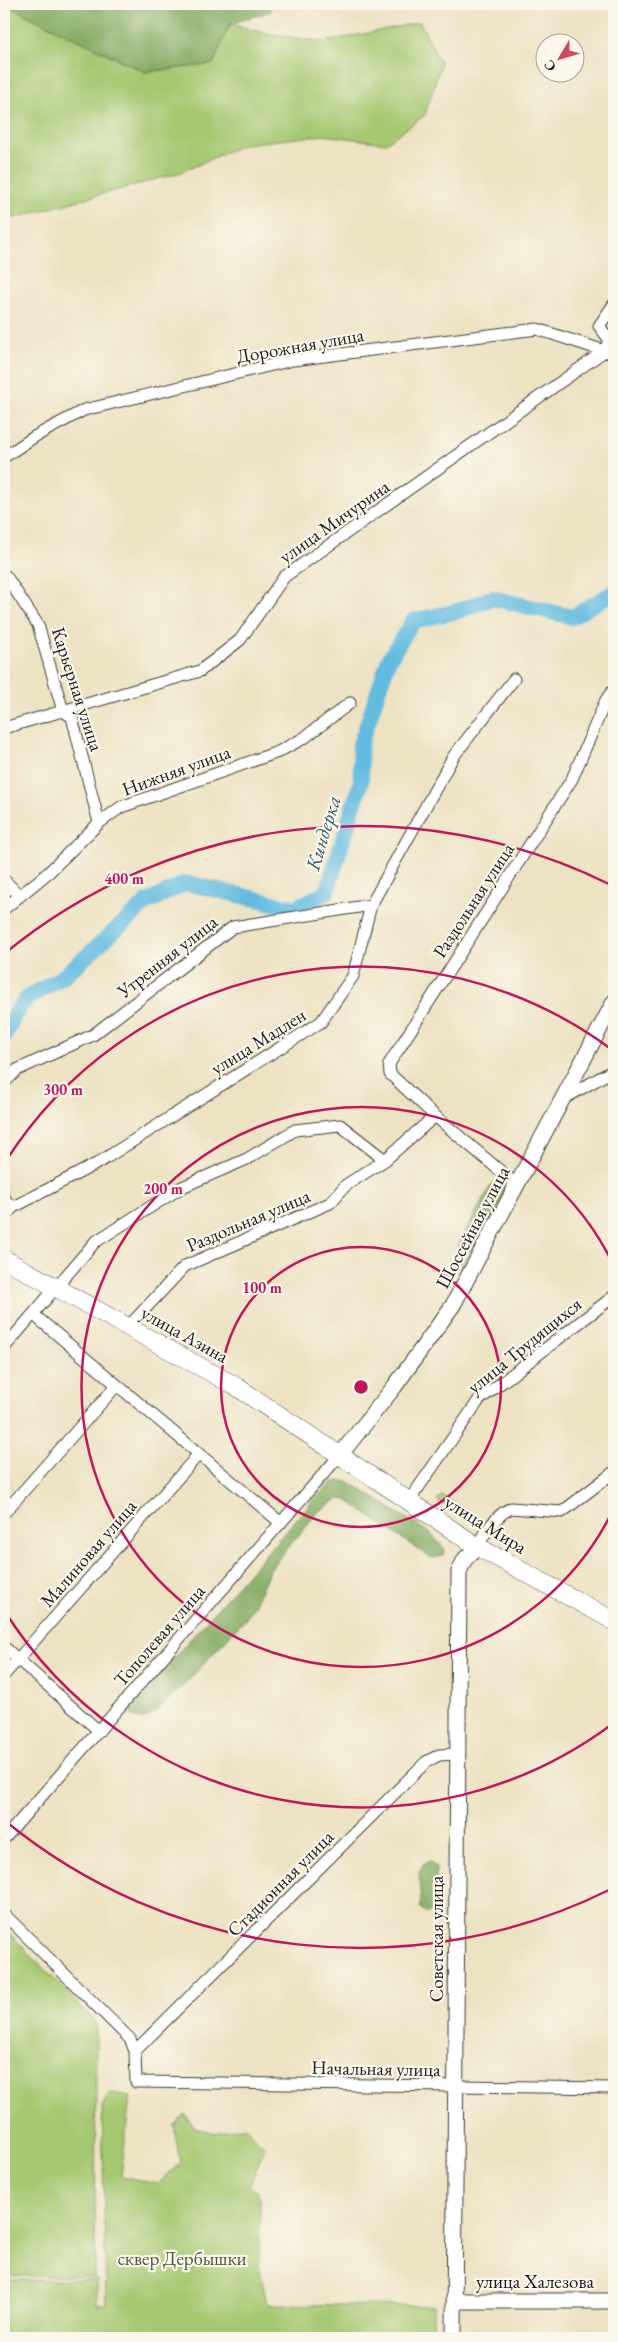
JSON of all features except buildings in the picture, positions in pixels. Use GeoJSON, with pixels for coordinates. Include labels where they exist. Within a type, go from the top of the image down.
{"type":"FeatureCollection","features":[{"type":"Feature","properties":{"kind":"main road","name":"улица Азина"},"geometry":{"type":"LineString","coordinates":[[4,1259],[237,1387],[340,1455]]}},
{"type":"Feature","properties":{"kind":"main road","name":"улица Мира"},"geometry":{"type":"LineString","coordinates":[[340,1455],[478,1547],[614,1621]]}},
{"type":"Feature","properties":{"kind":"street"},"geometry":{"type":"LineString","coordinates":[[610,352],[609,339],[599,326],[614,304]]}},
{"type":"Feature","properties":{"kind":"street","name":"Дорожная улица"},"geometry":{"type":"LineString","coordinates":[[4,457],[34,437],[84,410],[293,360],[537,329],[610,352]]}},
{"type":"Feature","properties":{"kind":"street","name":"улица Мичурина"},"geometry":{"type":"LineString","coordinates":[[4,728],[200,671],[240,640],[284,577],[610,352]]}},
{"type":"Feature","properties":{"kind":"street","name":"Карьерная улица"},"geometry":{"type":"LineString","coordinates":[[4,577],[6,576],[38,625],[63,711],[72,717],[99,823]]}},
{"type":"Feature","properties":{"kind":"street","name":"улица Мадлен"},"geometry":{"type":"LineString","coordinates":[[4,1218],[12,1208],[98,1163],[321,1022],[353,976],[371,905],[453,757],[514,679]]}},
{"type":"Feature","properties":{"kind":"street","name":"Раздольная улица"},"geometry":{"type":"LineString","coordinates":[[517,1185],[435,1116],[390,1074],[389,1064],[572,779],[606,700],[614,689]]}},
{"type":"Feature","properties":{"kind":"street","name":"Нижняя улица"},"geometry":{"type":"LineString","coordinates":[[4,910],[49,872],[99,823],[121,807],[278,752],[304,738],[350,703]]}},
{"type":"Feature","properties":{"kind":"street"},"geometry":{"type":"LineString","coordinates":[[4,880],[20,896]]}},
{"type":"Feature","properties":{"kind":"street","name":"Утренняя улица"},"geometry":{"type":"LineString","coordinates":[[4,1084],[16,1070],[93,1035],[233,927],[371,905]]}},
{"type":"Feature","properties":{"kind":"street","name":"Шоссейная улица"},"geometry":{"type":"LineString","coordinates":[[340,1455],[395,1386],[453,1305],[614,1002]]}},
{"type":"Feature","properties":{"kind":"street"},"geometry":{"type":"LineString","coordinates":[[563,1099],[614,1070]]}},
{"type":"Feature","properties":{"kind":"street","name":"Раздольная улица"},"geometry":{"type":"LineString","coordinates":[[129,1326],[185,1266],[330,1203],[346,1185],[384,1160],[435,1116]]}},
{"type":"Feature","properties":{"kind":"street"},"geometry":{"type":"LineString","coordinates":[[4,1348],[34,1315],[55,1286],[95,1242],[182,1187],[247,1159],[295,1130],[340,1125],[384,1160]]}},
{"type":"Feature","properties":{"kind":"street"},"geometry":{"type":"LineString","coordinates":[[4,1198],[12,1208]]}},
{"type":"Feature","properties":{"kind":"street","name":"улица Трудящихся"},"geometry":{"type":"LineString","coordinates":[[409,1501],[478,1400],[614,1296]]}},
{"type":"Feature","properties":{"kind":"street"},"geometry":{"type":"LineString","coordinates":[[34,1315],[281,1523]]}},
{"type":"Feature","properties":{"kind":"street"},"geometry":{"type":"LineString","coordinates":[[4,1513],[117,1385]]}},
{"type":"Feature","properties":{"kind":"street","name":"Малиновая улица"},"geometry":{"type":"LineString","coordinates":[[4,1675],[199,1454]]}},
{"type":"Feature","properties":{"kind":"street","name":"Тополевая улица"},"geometry":{"type":"LineString","coordinates":[[4,1838],[340,1455]]}},
{"type":"Feature","properties":{"kind":"street"},"geometry":{"type":"LineString","coordinates":[[478,1547],[504,1512],[511,1508],[562,1512],[614,1472]]}},
{"type":"Feature","properties":{"kind":"street","name":"Советская улица"},"geometry":{"type":"LineString","coordinates":[[454,2338],[456,2301],[456,1754],[459,1572],[465,1559],[478,1547]]}},
{"type":"Feature","properties":{"kind":"street"},"geometry":{"type":"LineString","coordinates":[[4,1648],[99,1731]]}},
{"type":"Feature","properties":{"kind":"street","name":"Стадионная улица"},"geometry":{"type":"LineString","coordinates":[[135,2051],[426,1762],[439,1755],[456,1754]]}},
{"type":"Feature","properties":{"kind":"street"},"geometry":{"type":"LineString","coordinates":[[4,1914],[130,2039],[135,2051]]}},
{"type":"Feature","properties":{"kind":"street","name":"Начальная улица"},"geometry":{"type":"LineString","coordinates":[[135,2051],[136,2082],[614,2088]]}},
{"type":"Feature","properties":{"kind":"street","name":"улица Халезова"},"geometry":{"type":"LineString","coordinates":[[456,2301],[614,2301]]}},
{"type":"Feature","properties":{"kind":"green space"},"geometry":{"type":"Polygon","coordinates":[[[4,4],[145,72],[213,64],[230,24],[266,33],[325,42],[420,22],[441,64],[425,115],[386,143],[323,135],[244,144],[182,172],[4,221],[4,4]]]}},
{"type":"Feature","properties":{"kind":"green space"},"geometry":{"type":"Polygon","coordinates":[[[4,4],[269,4],[271,11],[230,24],[213,64],[145,72],[4,4]]]}},
{"type":"Feature","properties":{"kind":"green space"},"geometry":{"type":"Polygon","coordinates":[[[500,1179],[509,1196],[490,1226],[484,1227],[483,1239],[462,1275],[458,1246],[491,1185],[500,1179]]]}},
{"type":"Feature","properties":{"kind":"green space"},"geometry":{"type":"Polygon","coordinates":[[[333,1482],[349,1482],[430,1533],[445,1549],[443,1556],[433,1558],[426,1555],[346,1500],[338,1499],[318,1512],[270,1569],[254,1606],[245,1620],[164,1705],[144,1719],[136,1718],[130,1713],[132,1705],[315,1498],[333,1482]]]}},
{"type":"Feature","properties":{"kind":"green space"},"geometry":{"type":"Polygon","coordinates":[[[442,1495],[462,1508],[457,1511],[439,1502],[437,1500],[442,1495]]]}},
{"type":"Feature","properties":{"kind":"green space"},"geometry":{"type":"Polygon","coordinates":[[[430,1861],[436,1867],[437,1902],[434,1910],[427,1913],[421,1909],[419,1873],[423,1864],[430,1861]]]}},
{"type":"Feature","properties":{"kind":"green space"},"geometry":{"type":"Polygon","coordinates":[[[4,1928],[96,2022],[95,2277],[10,2276],[10,2253],[4,2253],[4,1928]]]}},
{"type":"Feature","properties":{"kind":"green space","name":"сквер Дербышки"},"geometry":{"type":"Polygon","coordinates":[[[111,2093],[130,2096],[121,2176],[158,2184],[180,2163],[174,2125],[185,2114],[195,2128],[215,2133],[245,2127],[265,2147],[249,2187],[258,2191],[260,2205],[259,2265],[267,2304],[433,2306],[433,2338],[4,2338],[4,2280],[97,2280],[97,2304],[106,2304],[102,2105],[111,2093]]]}},
{"type":"Feature","properties":{"kind":"waterway","name":"Киндерка"},"geometry":{"type":"LineString","coordinates":[[4,1037],[15,1014],[27,998],[64,976],[146,903],[186,883],[295,908],[327,892],[361,782],[360,745],[389,659],[413,621],[458,611],[492,598],[572,617],[614,592]]}}]}
